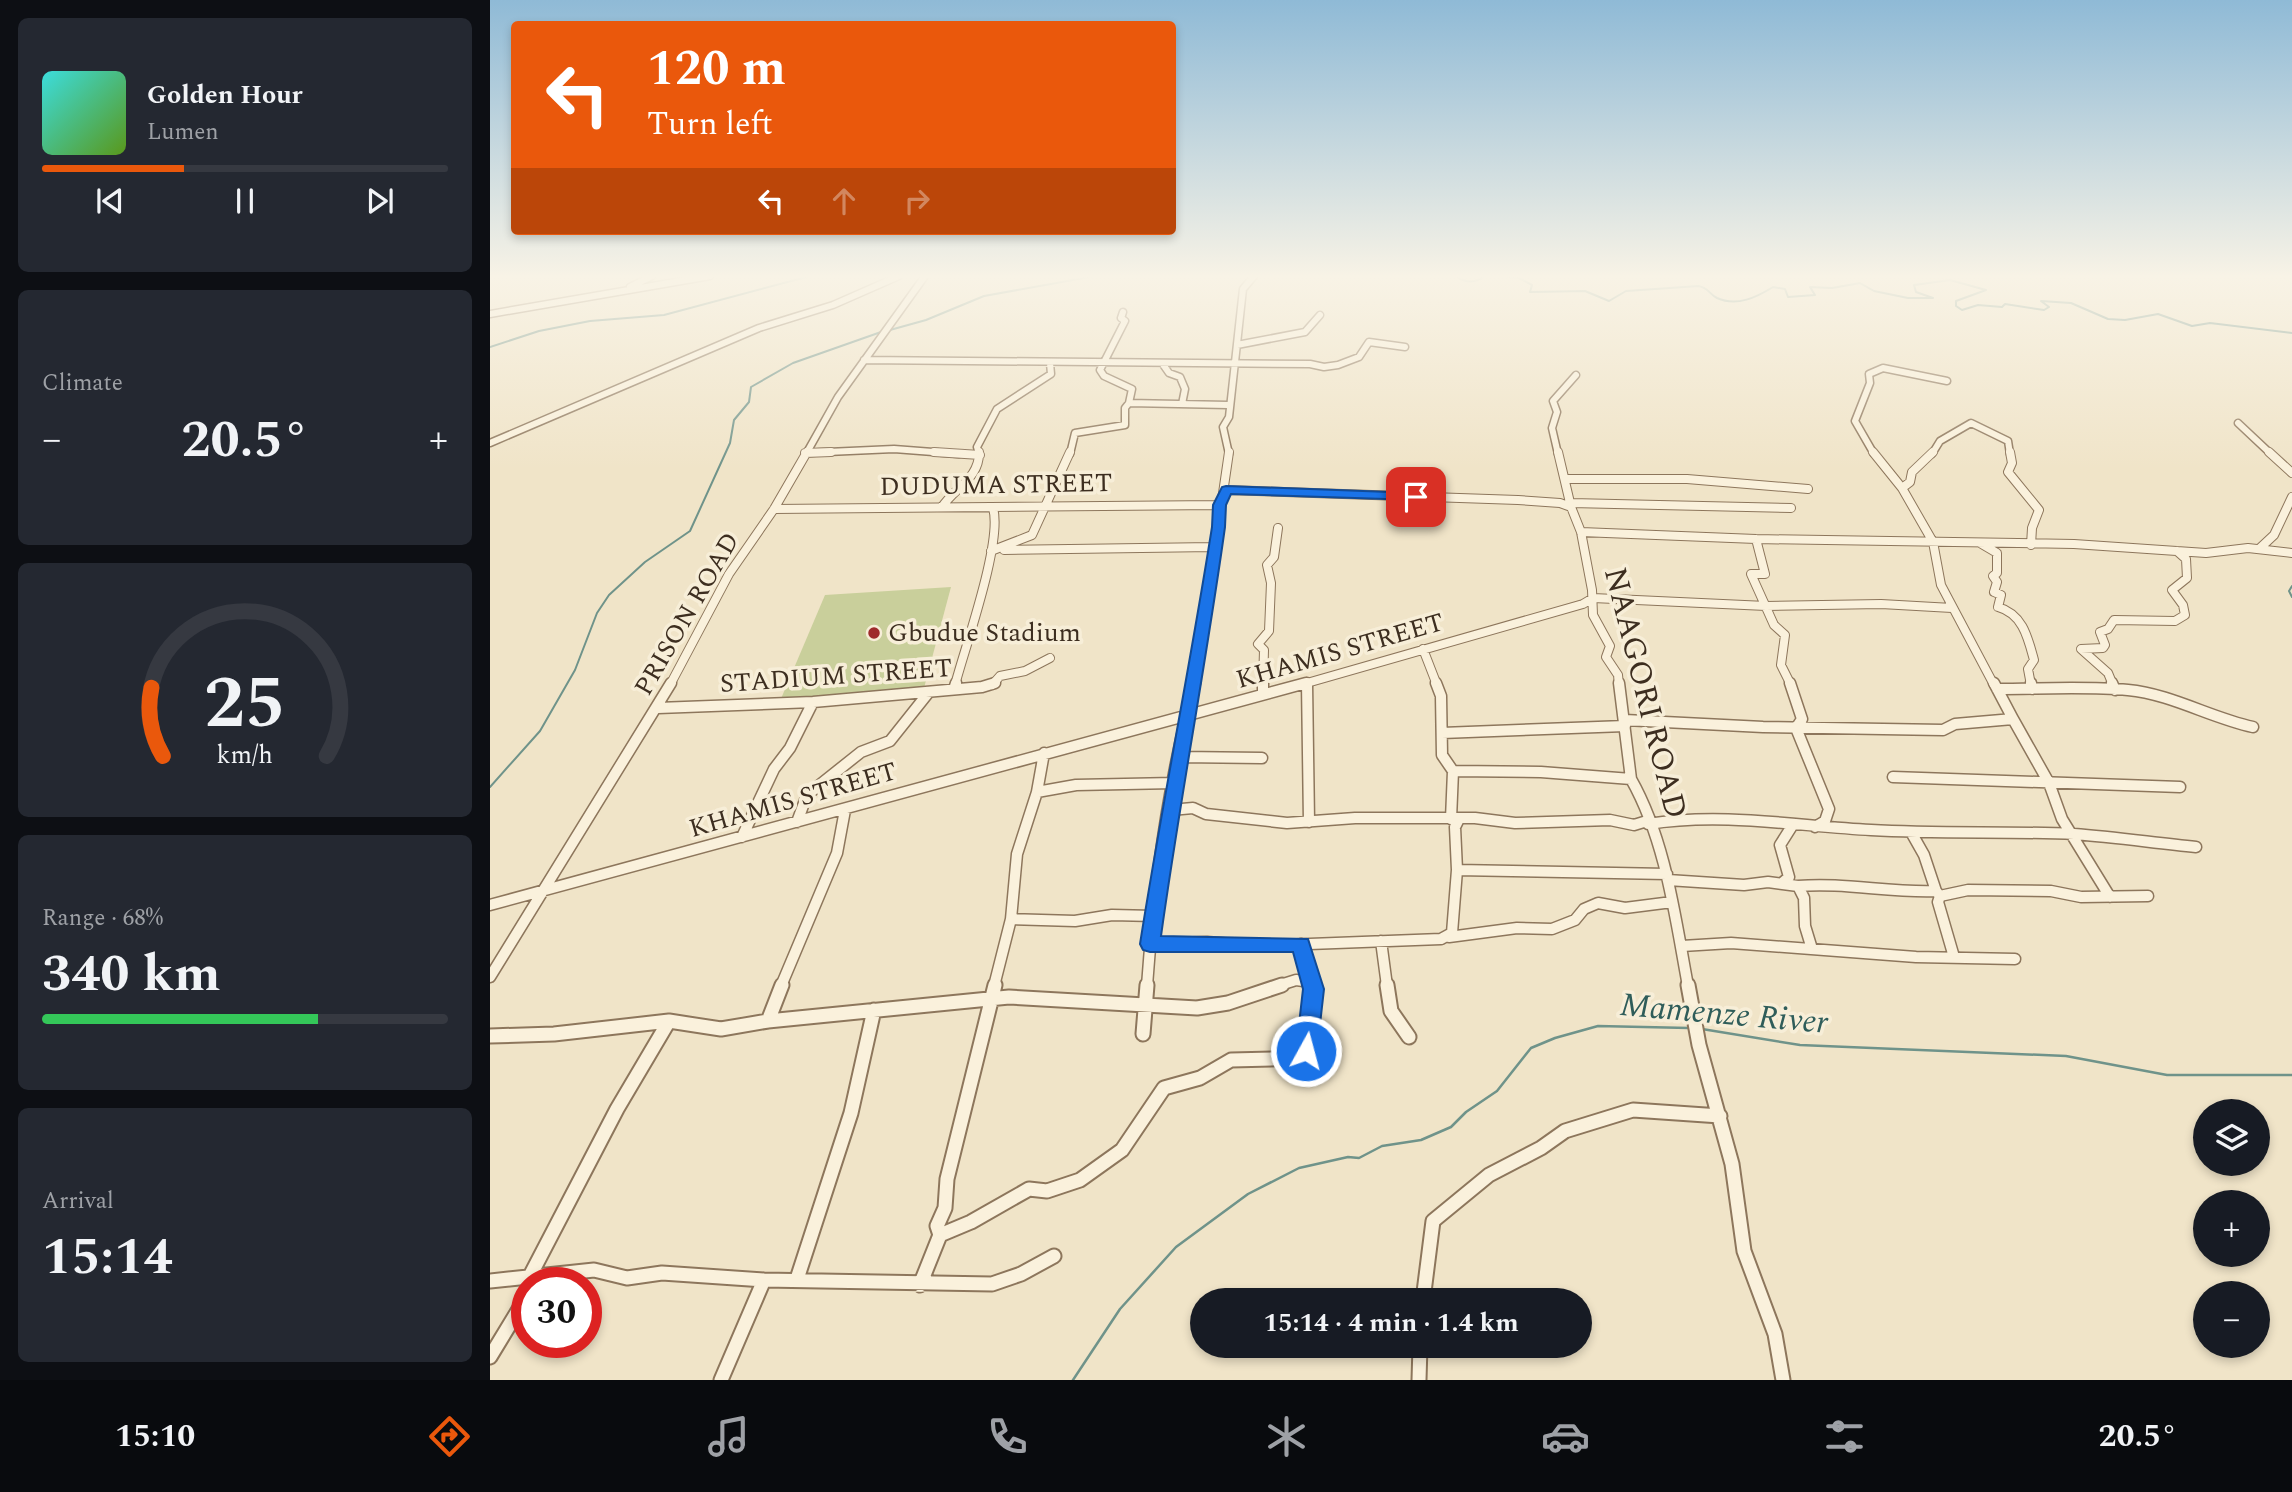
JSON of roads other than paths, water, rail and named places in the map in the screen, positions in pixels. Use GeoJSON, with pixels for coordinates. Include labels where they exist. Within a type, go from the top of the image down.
{"type":"FeatureCollection","features":[{"type":"Feature","properties":{"kind":"street"},"geometry":{"type":"LineString","coordinates":[[490,443],[731,340]]}},
{"type":"Feature","properties":{"kind":"street","name":"PRISON ROAD"},"geometry":{"type":"LineString","coordinates":[[490,978],[658,708],[729,574],[774,509],[805,453],[878,340]]}},
{"type":"Feature","properties":{"kind":"street"},"geometry":{"type":"LineString","coordinates":[[991,551],[1031,535],[1069,457],[1075,433],[1125,425],[1125,408],[1132,389],[1104,376],[1100,370],[1114,340]]}},
{"type":"Feature","properties":{"kind":"street"},"geometry":{"type":"LineString","coordinates":[[1143,1034],[1150,944],[1174,783],[1181,757],[1185,716],[1195,684],[1213,547],[1219,527],[1219,505],[1226,490],[1227,453],[1223,427],[1229,417],[1228,405],[1237,340]]}},
{"type":"Feature","properties":{"kind":"street"},"geometry":{"type":"LineString","coordinates":[[1237,345],[1261,340]]}},
{"type":"Feature","properties":{"kind":"street"},"geometry":{"type":"LineString","coordinates":[[864,360],[1310,364],[1324,367],[1359,357],[1369,342],[1405,347]]}},
{"type":"Feature","properties":{"kind":"street"},"geometry":{"type":"LineString","coordinates":[[942,507],[957,488],[968,482],[980,454],[977,447],[988,418],[1019,391],[1029,390],[1051,374],[1050,363]]}},
{"type":"Feature","properties":{"kind":"street"},"geometry":{"type":"LineString","coordinates":[[1162,363],[1170,373],[1180,377],[1185,390],[1182,404]]}},
{"type":"Feature","properties":{"kind":"street"},"geometry":{"type":"LineString","coordinates":[[1947,381],[1883,368],[1869,374],[1870,383],[1856,421],[1877,459],[1902,488],[1918,521],[1933,542],[1941,585],[1952,608],[2049,783],[2070,834],[2110,897]]}},
{"type":"Feature","properties":{"kind":"street","name":"NAAGORI ROAD"},"geometry":{"type":"LineString","coordinates":[[1576,375],[1553,401],[1557,412],[1552,428],[1581,532],[1595,624],[1610,646],[1606,657],[1618,675],[1631,779],[1668,877],[1699,1045],[1736,1182],[1744,1251],[1763,1295],[1775,1334],[1783,1380]]}},
{"type":"Feature","properties":{"kind":"street"},"geometry":{"type":"LineString","coordinates":[[1129,403],[1228,405]]}},
{"type":"Feature","properties":{"kind":"street"},"geometry":{"type":"LineString","coordinates":[[1902,488],[1910,482],[1912,472],[1928,459],[1940,441],[1971,423],[2008,442],[2012,463],[2008,472],[2039,510],[2032,528],[2031,545]]}},
{"type":"Feature","properties":{"kind":"street"},"geometry":{"type":"LineString","coordinates":[[2238,423],[2292,473]]}},
{"type":"Feature","properties":{"kind":"street"},"geometry":{"type":"LineString","coordinates":[[805,453],[894,449],[914,453],[980,454]]}},
{"type":"Feature","properties":{"kind":"street"},"geometry":{"type":"LineString","coordinates":[[1565,480],[1596,477],[1725,482],[1808,489]]}},
{"type":"Feature","properties":{"kind":"street"},"geometry":{"type":"LineString","coordinates":[[1226,490],[1324,491],[1560,503],[1791,508]]}},
{"type":"Feature","properties":{"kind":"street"},"geometry":{"type":"LineString","coordinates":[[2259,549],[2278,532],[2282,510],[2292,497]]}},
{"type":"Feature","properties":{"kind":"street","name":"DUDUMA STREET"},"geometry":{"type":"LineString","coordinates":[[774,509],[1219,505]]}},
{"type":"Feature","properties":{"kind":"street"},"geometry":{"type":"LineString","coordinates":[[954,689],[991,551],[996,518],[993,508]]}},
{"type":"Feature","properties":{"kind":"street"},"geometry":{"type":"LineString","coordinates":[[1263,694],[1264,650],[1258,644],[1269,634],[1271,583],[1267,565],[1274,557],[1278,528]]}},
{"type":"Feature","properties":{"kind":"street"},"geometry":{"type":"LineString","coordinates":[[1581,532],[1756,539],[2121,546],[2206,553],[2259,549],[2292,553]]}},
{"type":"Feature","properties":{"kind":"street"},"geometry":{"type":"LineString","coordinates":[[1756,539],[1765,574],[1751,574],[1786,642],[1781,665],[1797,695],[1802,719],[1797,728]]}},
{"type":"Feature","properties":{"kind":"street"},"geometry":{"type":"LineString","coordinates":[[1978,542],[1997,553],[1993,590],[2001,595],[1998,607],[2005,609],[2026,629],[2034,660],[2028,669],[2032,689]]}},
{"type":"Feature","properties":{"kind":"street"},"geometry":{"type":"LineString","coordinates":[[991,551],[1213,547]]}},
{"type":"Feature","properties":{"kind":"street"},"geometry":{"type":"LineString","coordinates":[[2115,690],[2108,673],[2081,649],[2103,648],[2105,645],[2100,632],[2108,629],[2114,620],[2175,621],[2185,615],[2183,605],[2172,590],[2187,578],[2186,559],[2176,551]]}},
{"type":"Feature","properties":{"kind":"street","name":"KHAMIS STREET"},"geometry":{"type":"LineString","coordinates":[[490,905],[1185,716],[1583,604],[1593,598],[1766,606],[1881,604],[1952,608]]}},
{"type":"Feature","properties":{"kind":"street"},"geometry":{"type":"LineString","coordinates":[[1423,649],[1441,696],[1442,755],[1453,771],[1457,870],[1453,879],[1456,901],[1449,937]]}},
{"type":"Feature","properties":{"kind":"street","name":"STADIUM STREET"},"geometry":{"type":"LineString","coordinates":[[658,708],[813,702],[988,686],[1000,676],[1025,671],[1050,658]]}},
{"type":"Feature","properties":{"kind":"street"},"geometry":{"type":"LineString","coordinates":[[1307,682],[1309,822]]}},
{"type":"Feature","properties":{"kind":"street"},"geometry":{"type":"LineString","coordinates":[[1997,689],[2115,690],[2171,700],[2219,720],[2253,727]]}},
{"type":"Feature","properties":{"kind":"street"},"geometry":{"type":"LineString","coordinates":[[796,822],[807,795],[861,752],[890,741],[929,692]]}},
{"type":"Feature","properties":{"kind":"street"},"geometry":{"type":"LineString","coordinates":[[742,837],[764,796],[774,769],[790,748],[813,702]]}},
{"type":"Feature","properties":{"kind":"street"},"geometry":{"type":"LineString","coordinates":[[1442,733],[1625,723],[1943,730],[1955,724],[2013,719]]}},
{"type":"Feature","properties":{"kind":"street"},"geometry":{"type":"LineString","coordinates":[[1797,728],[1829,808],[1825,821],[1815,827]]}},
{"type":"Feature","properties":{"kind":"street"},"geometry":{"type":"LineString","coordinates":[[920,1285],[940,1235],[937,1226],[945,1208],[947,1179],[1011,919],[1017,854],[1037,792],[1044,753]]}},
{"type":"Feature","properties":{"kind":"street"},"geometry":{"type":"LineString","coordinates":[[1181,757],[1262,758]]}},
{"type":"Feature","properties":{"kind":"street"},"geometry":{"type":"LineString","coordinates":[[1453,771],[1541,772],[1631,779]]}},
{"type":"Feature","properties":{"kind":"street"},"geometry":{"type":"LineString","coordinates":[[1893,777],[2049,783],[2087,781],[2180,787]]}},
{"type":"Feature","properties":{"kind":"street"},"geometry":{"type":"LineString","coordinates":[[1037,792],[1076,785],[1174,783]]}},
{"type":"Feature","properties":{"kind":"street"},"geometry":{"type":"LineString","coordinates":[[1171,810],[1194,808],[1219,816],[1309,822],[1355,818],[1524,823],[1610,820],[1634,825],[1680,819],[1753,820],[1792,826],[1911,832],[2061,836],[2070,834],[2196,847]]}},
{"type":"Feature","properties":{"kind":"street"},"geometry":{"type":"LineString","coordinates":[[768,1021],[808,916],[837,853],[845,810]]}},
{"type":"Feature","properties":{"kind":"street"},"geometry":{"type":"LineString","coordinates":[[1782,883],[1789,877],[1780,845],[1792,826]]}},
{"type":"Feature","properties":{"kind":"street"},"geometry":{"type":"LineString","coordinates":[[1911,832],[1924,855],[1938,894],[1954,957]]}},
{"type":"Feature","properties":{"kind":"street"},"geometry":{"type":"LineString","coordinates":[[1457,870],[1668,877],[1744,885],[1782,883],[1798,886],[1821,884],[1843,888],[1872,886],[1938,894],[1968,890],[2051,891],[2081,897],[2148,896]]}},
{"type":"Feature","properties":{"kind":"street"},"geometry":{"type":"LineString","coordinates":[[1798,886],[1804,894],[1807,914],[1804,920],[1812,948]]}},
{"type":"Feature","properties":{"kind":"street"},"geometry":{"type":"LineString","coordinates":[[1150,944],[1301,944],[1449,937],[1517,928],[1552,929],[1576,920],[1584,909],[1598,903],[1625,908],[1672,902]]}},
{"type":"Feature","properties":{"kind":"street"},"geometry":{"type":"LineString","coordinates":[[1011,919],[1075,921],[1112,915],[1154,916]]}},
{"type":"Feature","properties":{"kind":"street"},"geometry":{"type":"LineString","coordinates":[[1381,941],[1391,1011],[1409,1037]]}},
{"type":"Feature","properties":{"kind":"street"},"geometry":{"type":"LineString","coordinates":[[1682,946],[1731,943],[1916,957],[2015,959]]}},
{"type":"Feature","properties":{"kind":"street"},"geometry":{"type":"LineString","coordinates":[[940,1235],[971,1222],[1029,1189],[1047,1191],[1080,1180],[1122,1150],[1157,1096],[1169,1086],[1200,1079],[1231,1060],[1306,1058],[1314,989],[1301,944]]}},
{"type":"Feature","properties":{"kind":"street"},"geometry":{"type":"LineString","coordinates":[[490,1036],[554,1034],[670,1021],[721,1029],[768,1021],[1009,997],[1197,1008],[1228,1003],[1296,980],[1311,982]]}},
{"type":"Feature","properties":{"kind":"street"},"geometry":{"type":"LineString","coordinates":[[797,1279],[834,1175],[865,1067],[874,1010]]}},
{"type":"Feature","properties":{"kind":"street"},"geometry":{"type":"LineString","coordinates":[[540,1267],[617,1109],[670,1021]]}},
{"type":"Feature","properties":{"kind":"street"},"geometry":{"type":"LineString","coordinates":[[1425,1288],[1433,1222],[1489,1175],[1515,1159],[1541,1148],[1565,1130],[1633,1110],[1720,1116]]}},
{"type":"Feature","properties":{"kind":"street"},"geometry":{"type":"LineString","coordinates":[[602,1272],[627,1278],[662,1273],[764,1280],[920,1285],[992,1284],[1021,1274],[1054,1256]]}},
{"type":"Feature","properties":{"kind":"street"},"geometry":{"type":"LineString","coordinates":[[721,1380],[764,1280]]}},
{"type":"Feature","properties":{"kind":"street"},"geometry":{"type":"LineString","coordinates":[[490,1281],[511,1281]]}},
{"type":"Feature","properties":{"kind":"street"},"geometry":{"type":"LineString","coordinates":[[490,1357],[511,1322]]}},
{"type":"Feature","properties":{"kind":"street"},"geometry":{"type":"LineString","coordinates":[[1419,1380],[1420,1358]]}},
{"type":"Feature","properties":{"kind":"waterway"},"geometry":{"type":"LineString","coordinates":[[490,347],[510,340]]}},
{"type":"Feature","properties":{"kind":"waterway"},"geometry":{"type":"LineString","coordinates":[[490,787],[540,731],[575,670],[597,613],[609,595],[645,562],[690,531],[730,443],[734,420],[749,402],[751,387],[793,363],[857,340]]}},
{"type":"Feature","properties":{"kind":"waterway"},"geometry":{"type":"LineString","coordinates":[[2292,586],[2289,591],[2292,597]]}},
{"type":"Feature","properties":{"kind":"waterway","name":"Mamenze River"},"geometry":{"type":"LineString","coordinates":[[1073,1380],[1120,1309],[1176,1247],[1248,1194],[1299,1168],[1348,1157],[1359,1158],[1382,1146],[1421,1140],[1451,1127],[1466,1112],[1497,1091],[1531,1048],[1555,1038],[1598,1026],[1689,1028]]}},
{"type":"Feature","properties":{"kind":"waterway","name":"Mamenze River"},"geometry":{"type":"LineString","coordinates":[[1702,1029],[1800,1045],[2066,1056],[2167,1075],[2292,1075]]}},
{"type":"Feature","properties":{"kind":"place","name":"Gbudue Stadium"},"geometry":{"type":"Point","coordinates":[874,633]}}]}
